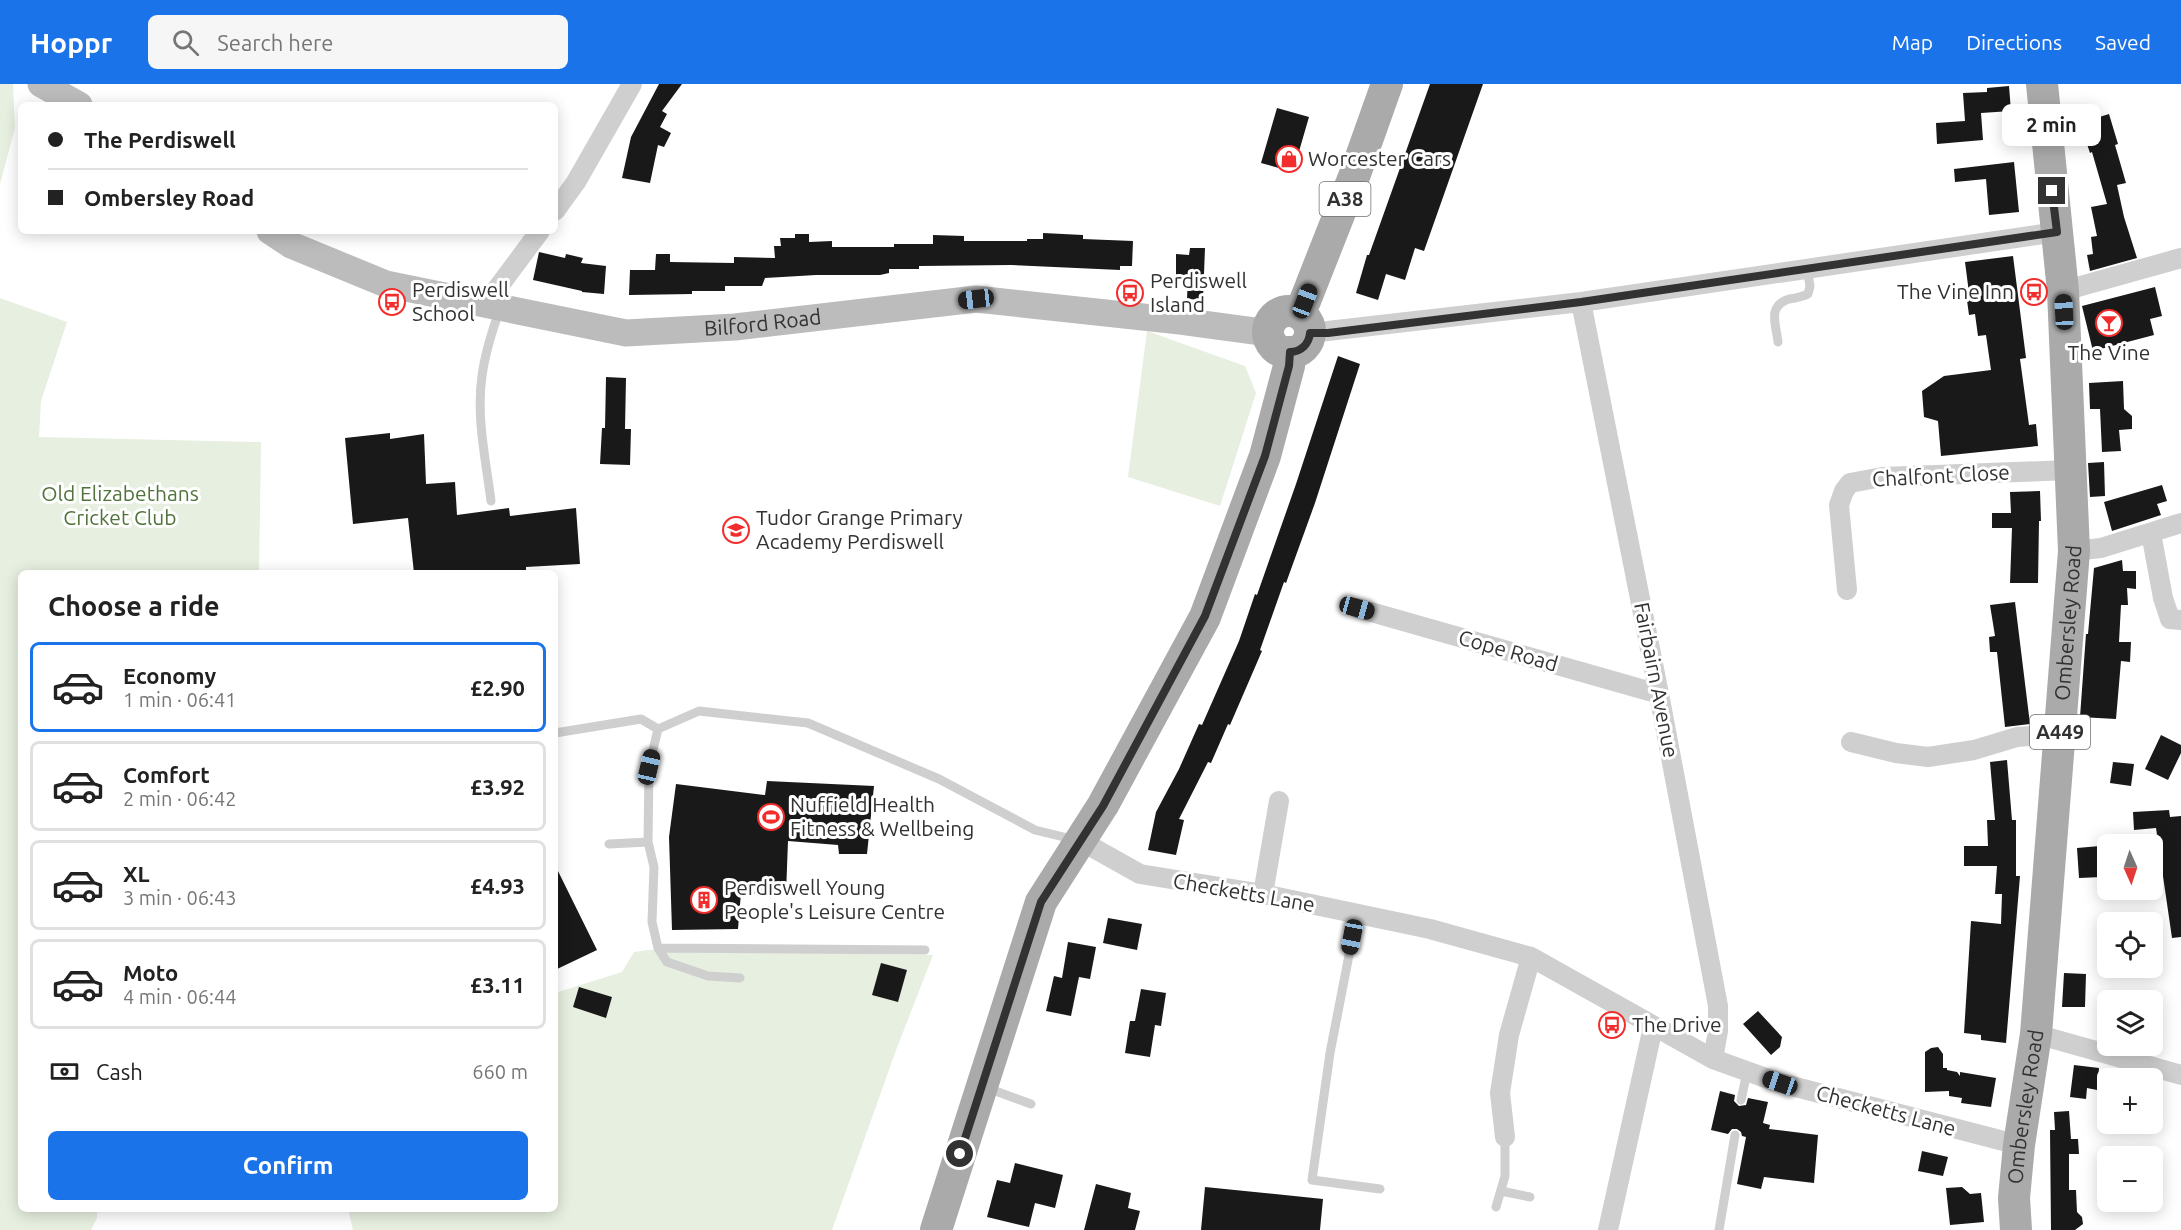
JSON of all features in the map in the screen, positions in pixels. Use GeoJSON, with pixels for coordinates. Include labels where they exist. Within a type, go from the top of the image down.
{"type":"FeatureCollection","features":[{"type":"Feature","properties":{"kind":"main road"},"geometry":{"type":"LineString","coordinates":[[41,84],[74,102]]}},
{"type":"Feature","properties":{"kind":"main road","name":"A38"},"geometry":{"type":"LineString","coordinates":[[936,1230],[1041,902],[1103,806],[1205,616],[1265,456],[1289,366],[1292,333],[1355,174],[1387,84]]}},
{"type":"Feature","properties":{"kind":"main road","name":"Ombersley Road"},"geometry":{"type":"LineString","coordinates":[[2016,1230],[2014,1198],[2019,1145],[2036,1034],[2074,551],[2063,291],[2042,84]]}},
{"type":"Feature","properties":{"kind":"main road","name":"Bilford Road"},"geometry":{"type":"LineString","coordinates":[[274,234],[291,246],[386,284],[626,333],[735,327],[976,299],[1292,333]]}},
{"type":"Feature","properties":{"kind":"street"},"geometry":{"type":"LineString","coordinates":[[558,207],[576,182],[632,84]]}},
{"type":"Feature","properties":{"kind":"street"},"geometry":{"type":"LineString","coordinates":[[1292,333],[1328,333],[1581,302],[2057,232]]}},
{"type":"Feature","properties":{"kind":"street"},"geometry":{"type":"LineString","coordinates":[[493,306],[538,234]]}},
{"type":"Feature","properties":{"kind":"street"},"geometry":{"type":"LineString","coordinates":[[2063,291],[2181,258]]}},
{"type":"Feature","properties":{"kind":"street","name":"Fairbairn Avenue"},"geometry":{"type":"LineString","coordinates":[[1581,302],[1718,1006],[1718,1031],[1713,1059]]}},
{"type":"Feature","properties":{"kind":"street","name":"Chalfont Close"},"geometry":{"type":"LineString","coordinates":[[1846,590],[1839,505],[1850,483],[1882,477],[2072,470]]}},
{"type":"Feature","properties":{"kind":"street"},"geometry":{"type":"LineString","coordinates":[[2074,551],[2102,548],[2181,523]]}},
{"type":"Feature","properties":{"kind":"street"},"geometry":{"type":"LineString","coordinates":[[2151,533],[2163,597],[2170,620],[2181,620]]}},
{"type":"Feature","properties":{"kind":"street","name":"Cope Road"},"geometry":{"type":"LineString","coordinates":[[1357,608],[1659,694]]}},
{"type":"Feature","properties":{"kind":"street"},"geometry":{"type":"LineString","coordinates":[[1851,742],[1896,753],[1928,757],[1974,750],[2017,737],[2060,734]]}},
{"type":"Feature","properties":{"kind":"street"},"geometry":{"type":"LineString","coordinates":[[1263,894],[1279,801]]}},
{"type":"Feature","properties":{"kind":"street","name":"Checketts Lane"},"geometry":{"type":"LineString","coordinates":[[1082,841],[1140,874],[1263,894],[1430,929],[1531,957],[1713,1059],[1780,1083],[2019,1145]]}},
{"type":"Feature","properties":{"kind":"street"},"geometry":{"type":"LineString","coordinates":[[1505,1137],[1500,1093],[1509,1035],[1531,957]]}},
{"type":"Feature","properties":{"kind":"street"},"geometry":{"type":"LineString","coordinates":[[1608,1230],[1653,1027]]}},
{"type":"Feature","properties":{"kind":"street"},"geometry":{"type":"LineString","coordinates":[[2036,1034],[2181,1075]]}},
{"type":"Feature","properties":{"kind":"lane"},"geometry":{"type":"LineString","coordinates":[[1778,342],[1774,310],[1783,302],[1808,294],[1810,286],[1807,268]]}},
{"type":"Feature","properties":{"kind":"lane"},"geometry":{"type":"LineString","coordinates":[[491,501],[481,428],[481,379],[493,306]]}},
{"type":"Feature","properties":{"kind":"lane"},"geometry":{"type":"LineString","coordinates":[[658,729],[699,711],[808,723],[939,779],[1035,830],[1082,841]]}},
{"type":"Feature","properties":{"kind":"lane"},"geometry":{"type":"LineString","coordinates":[[558,733],[641,719],[658,729]]}},
{"type":"Feature","properties":{"kind":"lane"},"geometry":{"type":"LineString","coordinates":[[658,729],[649,767],[648,842],[654,867],[652,922],[658,948],[667,962],[708,976],[740,978]]}},
{"type":"Feature","properties":{"kind":"lane"},"geometry":{"type":"LineString","coordinates":[[609,844],[648,842]]}},
{"type":"Feature","properties":{"kind":"lane"},"geometry":{"type":"LineString","coordinates":[[1357,914],[1330,1053],[1312,1180],[1380,1189]]}},
{"type":"Feature","properties":{"kind":"lane"},"geometry":{"type":"LineString","coordinates":[[658,948],[925,950]]}},
{"type":"Feature","properties":{"kind":"lane"},"geometry":{"type":"LineString","coordinates":[[1741,1100],[1747,1072]]}},
{"type":"Feature","properties":{"kind":"lane"},"geometry":{"type":"LineString","coordinates":[[981,1086],[1031,1104]]}},
{"type":"Feature","properties":{"kind":"lane"},"geometry":{"type":"LineString","coordinates":[[1719,1230],[1736,1135]]}},
{"type":"Feature","properties":{"kind":"lane"},"geometry":{"type":"LineString","coordinates":[[1496,1207],[1505,1176],[1505,1137]]}},
{"type":"Feature","properties":{"kind":"lane"},"geometry":{"type":"LineString","coordinates":[[1501,1191],[1530,1197]]}},
{"type":"Feature","properties":{"kind":"green space"},"geometry":{"type":"Polygon","coordinates":[[[0,84],[13,84],[15,128],[0,184],[0,84]]]}},
{"type":"Feature","properties":{"kind":"green space","name":"Old Elizabethans Cricket Club"},"geometry":{"type":"Polygon","coordinates":[[[0,298],[67,322],[41,401],[39,437],[261,442],[259,570],[18,570],[18,1212],[97,1212],[97,1218],[91,1230],[0,1230],[0,298]]]}},
{"type":"Feature","properties":{"kind":"green space"},"geometry":{"type":"Polygon","coordinates":[[[1147,331],[1245,366],[1256,393],[1220,506],[1128,477],[1147,331]]]}},
{"type":"Feature","properties":{"kind":"green space"},"geometry":{"type":"Polygon","coordinates":[[[648,950],[933,955],[895,1053],[832,1230],[353,1230],[349,1212],[558,1212],[558,992],[622,972],[634,952],[648,950]]]}},
{"type":"Feature","properties":{"kind":"building"},"geometry":{"type":"Polygon","coordinates":[[[659,84],[682,84],[662,111],[667,114],[660,127],[671,133],[664,147],[658,145],[650,183],[622,178],[631,137],[659,84]]]}},
{"type":"Feature","properties":{"kind":"building"},"geometry":{"type":"Polygon","coordinates":[[[1430,84],[1483,84],[1424,251],[1415,248],[1405,280],[1386,274],[1378,300],[1356,293],[1367,255],[1369,255],[1430,84]]]}},
{"type":"Feature","properties":{"kind":"building"},"geometry":{"type":"Polygon","coordinates":[[[2009,86],[2011,111],[1981,113],[1983,140],[1937,144],[1936,123],[1965,121],[1963,93],[1987,92],[1987,88],[2009,86]]]}},
{"type":"Feature","properties":{"kind":"building"},"geometry":{"type":"Polygon","coordinates":[[[1277,108],[1309,117],[1293,172],[1261,163],[1277,108]]]}},
{"type":"Feature","properties":{"kind":"building"},"geometry":{"type":"Polygon","coordinates":[[[2109,114],[2126,183],[2117,185],[2137,258],[2090,271],[2087,255],[2093,254],[2091,237],[2097,236],[2091,207],[2107,204],[2092,152],[2090,153],[2080,123],[2109,114]]]}},
{"type":"Feature","properties":{"kind":"building"},"geometry":{"type":"Polygon","coordinates":[[[2014,162],[2019,212],[1989,215],[1986,179],[1955,182],[1954,169],[2014,162]]]}},
{"type":"Feature","properties":{"kind":"building"},"geometry":{"type":"Polygon","coordinates":[[[1043,233],[1083,235],[1083,239],[1133,241],[1132,266],[1120,266],[1120,270],[1011,265],[919,266],[919,269],[889,269],[889,273],[880,275],[765,278],[762,286],[725,286],[725,291],[629,295],[630,270],[655,270],[656,254],[670,254],[670,262],[734,263],[734,257],[775,258],[774,246],[781,246],[780,238],[795,238],[795,234],[809,234],[809,242],[832,241],[832,247],[894,247],[894,244],[933,244],[933,235],[964,236],[964,241],[1027,241],[1027,239],[1043,239],[1043,233]]]}},
{"type":"Feature","properties":{"kind":"building"},"geometry":{"type":"Polygon","coordinates":[[[1190,248],[1205,248],[1203,300],[1187,299],[1188,275],[1176,275],[1176,254],[1189,255],[1190,248]]]}},
{"type":"Feature","properties":{"kind":"building"},"geometry":{"type":"Polygon","coordinates":[[[539,252],[565,258],[566,254],[583,258],[581,263],[606,266],[604,294],[582,292],[533,280],[539,252]]]}},
{"type":"Feature","properties":{"kind":"building"},"geometry":{"type":"Polygon","coordinates":[[[2013,256],[2026,358],[2020,359],[2029,425],[2036,424],[2038,446],[1941,456],[1938,421],[1924,417],[1922,391],[1944,376],[1991,370],[1986,335],[1978,336],[1975,314],[1969,315],[1965,262],[2013,256]]]}},
{"type":"Feature","properties":{"kind":"building","name":"The Vine"},"geometry":{"type":"Polygon","coordinates":[[[2155,287],[2162,316],[2150,319],[2154,335],[2093,351],[2082,306],[2155,287]]]}},
{"type":"Feature","properties":{"kind":"building"},"geometry":{"type":"Polygon","coordinates":[[[1338,356],[1360,364],[1315,503],[1286,583],[1284,582],[1260,650],[1262,651],[1230,725],[1228,724],[1211,763],[1208,762],[1179,819],[1184,820],[1176,855],[1148,850],[1156,812],[1199,724],[1202,725],[1239,641],[1255,594],[1257,595],[1338,356]]]}},
{"type":"Feature","properties":{"kind":"building"},"geometry":{"type":"Polygon","coordinates":[[[606,377],[626,378],[625,429],[631,429],[630,465],[600,464],[602,428],[605,428],[606,377]]]}},
{"type":"Feature","properties":{"kind":"building"},"geometry":{"type":"Polygon","coordinates":[[[2123,381],[2124,409],[2132,416],[2132,429],[2119,430],[2121,451],[2102,452],[2100,409],[2090,409],[2089,383],[2123,381]]]}},
{"type":"Feature","properties":{"kind":"building"},"geometry":{"type":"Polygon","coordinates":[[[390,433],[390,439],[424,434],[426,484],[455,482],[457,515],[509,508],[510,516],[576,508],[580,564],[526,567],[526,570],[414,570],[408,518],[353,524],[345,438],[390,433]]]}},
{"type":"Feature","properties":{"kind":"building"},"geometry":{"type":"Polygon","coordinates":[[[2104,462],[2105,496],[2090,497],[2088,463],[2104,462]]]}},
{"type":"Feature","properties":{"kind":"building"},"geometry":{"type":"Polygon","coordinates":[[[2162,485],[2167,501],[2157,504],[2161,515],[2112,531],[2104,502],[2162,485]]]}},
{"type":"Feature","properties":{"kind":"building"},"geometry":{"type":"Polygon","coordinates":[[[2040,491],[2038,583],[2010,583],[2012,528],[1992,528],[1992,513],[2011,513],[2010,492],[2040,491]]]}},
{"type":"Feature","properties":{"kind":"building"},"geometry":{"type":"Polygon","coordinates":[[[2122,560],[2123,571],[2136,571],[2136,589],[2127,588],[2128,605],[2121,605],[2119,642],[2131,642],[2130,662],[2121,661],[2116,719],[2080,717],[2094,568],[2122,560]]]}},
{"type":"Feature","properties":{"kind":"building"},"geometry":{"type":"Polygon","coordinates":[[[2015,602],[2030,724],[2005,727],[1997,652],[1990,652],[1989,637],[1995,636],[1990,605],[2015,602]]]}},
{"type":"Feature","properties":{"kind":"building"},"geometry":{"type":"Polygon","coordinates":[[[2161,735],[2181,745],[2181,753],[2168,780],[2145,769],[2161,735]]]}},
{"type":"Feature","properties":{"kind":"building"},"geometry":{"type":"Polygon","coordinates":[[[2007,760],[2012,820],[2016,820],[2016,876],[2020,876],[2006,1043],[1981,1040],[1981,1035],[1964,1033],[1971,921],[2001,924],[2002,894],[1995,894],[1997,866],[1964,866],[1964,846],[1988,846],[1987,820],[1995,820],[1990,762],[2007,760]]]}},
{"type":"Feature","properties":{"kind":"building"},"geometry":{"type":"Polygon","coordinates":[[[2113,762],[2134,764],[2131,786],[2110,783],[2113,762]]]}},
{"type":"Feature","properties":{"kind":"building"},"geometry":{"type":"Polygon","coordinates":[[[767,781],[874,786],[867,854],[839,854],[838,845],[788,841],[786,894],[741,893],[738,929],[672,930],[669,837],[676,784],[765,795],[767,781]]]}},
{"type":"Feature","properties":{"kind":"building"},"geometry":{"type":"Polygon","coordinates":[[[2169,810],[2170,817],[2181,816],[2181,937],[2172,938],[2163,876],[2163,834],[2157,834],[2156,828],[2134,830],[2133,812],[2169,810]]]}},
{"type":"Feature","properties":{"kind":"building"},"geometry":{"type":"Polygon","coordinates":[[[2097,846],[2097,877],[2079,878],[2077,848],[2097,846]]]}},
{"type":"Feature","properties":{"kind":"building"},"geometry":{"type":"Polygon","coordinates":[[[558,871],[597,950],[558,969],[558,871]]]}},
{"type":"Feature","properties":{"kind":"building"},"geometry":{"type":"Polygon","coordinates":[[[1108,918],[1142,924],[1137,950],[1103,943],[1108,918]]]}},
{"type":"Feature","properties":{"kind":"building"},"geometry":{"type":"Polygon","coordinates":[[[1068,942],[1096,947],[1090,979],[1079,977],[1071,1016],[1046,1011],[1054,976],[1062,978],[1068,942]]]}},
{"type":"Feature","properties":{"kind":"building"},"geometry":{"type":"Polygon","coordinates":[[[881,963],[907,970],[898,1002],[872,995],[881,963]]]}},
{"type":"Feature","properties":{"kind":"building"},"geometry":{"type":"Polygon","coordinates":[[[2064,973],[2086,974],[2085,1007],[2062,1007],[2064,973]]]}},
{"type":"Feature","properties":{"kind":"building"},"geometry":{"type":"Polygon","coordinates":[[[579,987],[612,997],[606,1018],[573,1007],[579,987]]]}},
{"type":"Feature","properties":{"kind":"building"},"geometry":{"type":"Polygon","coordinates":[[[1141,989],[1166,993],[1161,1026],[1155,1025],[1150,1057],[1125,1053],[1130,1021],[1135,1021],[1141,989]]]}},
{"type":"Feature","properties":{"kind":"building"},"geometry":{"type":"Polygon","coordinates":[[[1758,1011],[1782,1037],[1780,1047],[1771,1055],[1743,1024],[1758,1011]]]}},
{"type":"Feature","properties":{"kind":"building"},"geometry":{"type":"Polygon","coordinates":[[[1938,1047],[1943,1054],[1943,1068],[1957,1072],[1960,1076],[1960,1072],[1996,1078],[1991,1107],[1961,1103],[1962,1098],[1949,1096],[1949,1091],[1925,1092],[1925,1052],[1938,1047]]]}},
{"type":"Feature","properties":{"kind":"building"},"geometry":{"type":"Polygon","coordinates":[[[2074,1065],[2099,1068],[2097,1068],[2097,1090],[2087,1088],[2086,1099],[2070,1097],[2074,1065]]]}},
{"type":"Feature","properties":{"kind":"building"},"geometry":{"type":"Polygon","coordinates":[[[1720,1091],[1735,1095],[1734,1101],[1739,1106],[1746,1105],[1748,1098],[1768,1102],[1763,1123],[1770,1125],[1769,1129],[1818,1135],[1814,1183],[1764,1177],[1761,1189],[1737,1184],[1746,1137],[1742,1136],[1737,1129],[1732,1129],[1728,1134],[1711,1130],[1720,1091]]]}},
{"type":"Feature","properties":{"kind":"building"},"geometry":{"type":"Polygon","coordinates":[[[2069,1111],[2071,1139],[2078,1139],[2079,1154],[2069,1154],[2069,1190],[2076,1190],[2077,1212],[2082,1217],[2083,1224],[2075,1230],[2051,1230],[2050,1130],[2055,1130],[2054,1112],[2069,1111]]]}},
{"type":"Feature","properties":{"kind":"building"},"geometry":{"type":"Polygon","coordinates":[[[1922,1151],[1948,1157],[1943,1176],[1918,1171],[1922,1151]]]}},
{"type":"Feature","properties":{"kind":"building"},"geometry":{"type":"Polygon","coordinates":[[[1015,1163],[1063,1175],[1055,1208],[1035,1203],[1029,1227],[987,1217],[997,1180],[1010,1183],[1015,1163]]]}},
{"type":"Feature","properties":{"kind":"building"},"geometry":{"type":"Polygon","coordinates":[[[1096,1184],[1131,1193],[1128,1208],[1140,1211],[1135,1230],[1084,1230],[1096,1184]]]}},
{"type":"Feature","properties":{"kind":"building"},"geometry":{"type":"Polygon","coordinates":[[[1205,1187],[1323,1199],[1320,1230],[1201,1230],[1205,1187]]]}},
{"type":"Feature","properties":{"kind":"building"},"geometry":{"type":"Polygon","coordinates":[[[1962,1187],[1970,1194],[1981,1193],[1984,1222],[1950,1225],[1946,1188],[1962,1187]]]}},
{"type":"Feature","properties":{"kind":"place","name":"Worcester Cars"},"geometry":{"type":"Point","coordinates":[1289,159]}},
{"type":"Feature","properties":{"kind":"place","name":"The Vine Inn"},"geometry":{"type":"Point","coordinates":[2034,292]}},
{"type":"Feature","properties":{"kind":"place","name":"Perdiswell Island"},"geometry":{"type":"Point","coordinates":[1130,293]}},
{"type":"Feature","properties":{"kind":"place","name":"Perdiswell School"},"geometry":{"type":"Point","coordinates":[392,302]}},
{"type":"Feature","properties":{"kind":"place","name":"The Vine"},"geometry":{"type":"Point","coordinates":[2109,323]}},
{"type":"Feature","properties":{"kind":"place","name":"Tudor Grange Primary Academy Perdiswell"},"geometry":{"type":"Point","coordinates":[736,530]}},
{"type":"Feature","properties":{"kind":"place","name":"Nuffield Health Fitness & Wellbeing"},"geometry":{"type":"Point","coordinates":[771,817]}},
{"type":"Feature","properties":{"kind":"place","name":"Perdiswell Young People's Leisure Centre"},"geometry":{"type":"Point","coordinates":[704,900]}},
{"type":"Feature","properties":{"kind":"place","name":"The Drive"},"geometry":{"type":"Point","coordinates":[1612,1025]}},
{"type":"Feature","properties":{"kind":"route"},"geometry":{"type":"LineString","coordinates":[[960,1154],[1041,902],[1103,806],[1205,616],[1265,456],[1289,366],[1290,352],[1304,347],[1310,333],[1328,333],[1581,302],[2057,232],[2052,191]]}}]}
